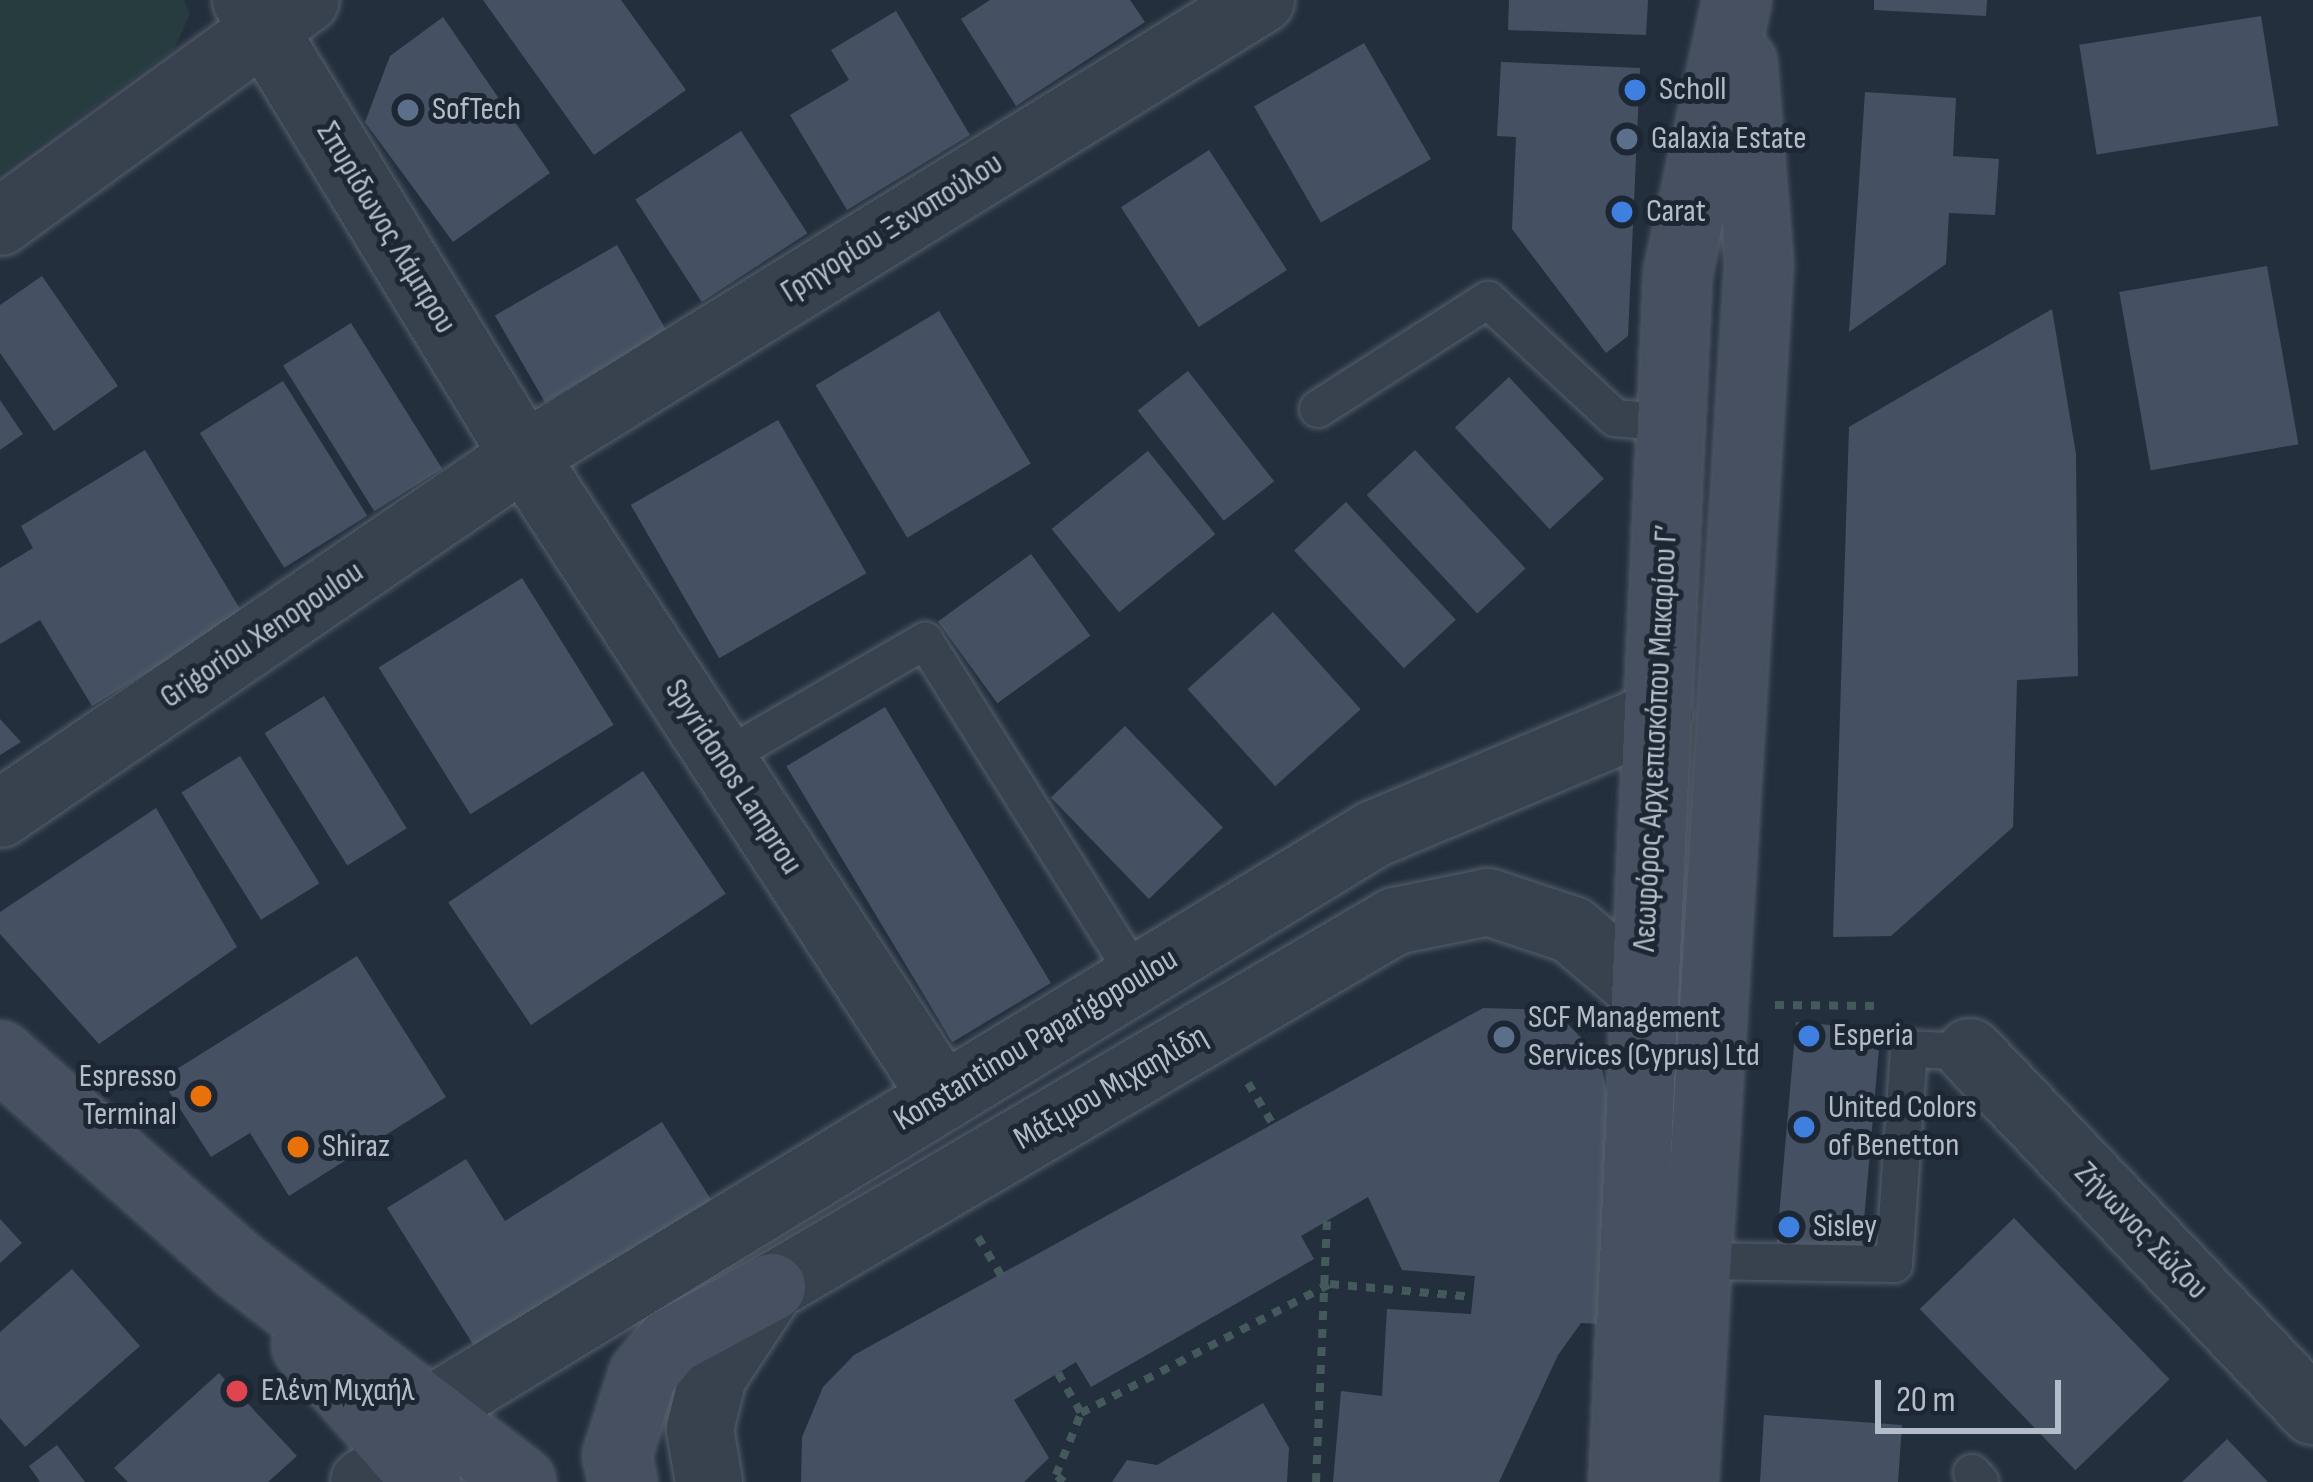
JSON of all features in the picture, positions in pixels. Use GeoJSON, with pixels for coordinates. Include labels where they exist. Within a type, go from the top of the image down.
{"type":"FeatureCollection","features":[{"type":"Feature","properties":{"kind":"main road","name":"Λεωφόρος Αρχιεπισκόπου Μακαρίου Γ’"},"geometry":{"type":"LineString","coordinates":[[1623,1482],[1678,273],[1737,0]]}},
{"type":"Feature","properties":{"kind":"main road","name":"Λεωφόρος Αρχιεπισκόπου Μακαρίου Γ’"},"geometry":{"type":"LineString","coordinates":[[1684,1482],[1759,264],[1737,0]]}},
{"type":"Feature","properties":{"kind":"main road"},"geometry":{"type":"LineString","coordinates":[[0,1054],[238,1264],[407,1458],[522,1482]]}},
{"type":"Feature","properties":{"kind":"main road"},"geometry":{"type":"LineString","coordinates":[[622,1482],[617,1456],[643,1375],[670,1342],[772,1287]]}},
{"type":"Feature","properties":{"kind":"street","name":"Γρηγορίου Ξενοπούλου"},"geometry":{"type":"LineString","coordinates":[[524,457],[1261,0]]}},
{"type":"Feature","properties":{"kind":"street","name":"Σπυρίδωνος Λάμπρου"},"geometry":{"type":"LineString","coordinates":[[273,11],[524,457]]}},
{"type":"Feature","properties":{"kind":"street"},"geometry":{"type":"LineString","coordinates":[[0,221],[273,11]]}},
{"type":"Feature","properties":{"kind":"street","name":"Spyridonos Lamprou"},"geometry":{"type":"LineString","coordinates":[[524,457],[943,1097]]}},
{"type":"Feature","properties":{"kind":"street","name":"Grigoriou Xenopoulou"},"geometry":{"type":"LineString","coordinates":[[0,814],[524,457]]}},
{"type":"Feature","properties":{"kind":"street","name":"Konstantinou Paparigopoulou"},"geometry":{"type":"LineString","coordinates":[[407,1458],[943,1097],[1373,834],[1659,714]]}},
{"type":"Feature","properties":{"kind":"street","name":"Μάξιμου Μιχαηλίδη"},"geometry":{"type":"LineString","coordinates":[[709,1482],[700,1429],[713,1376],[772,1287],[1395,920],[1488,902],[1572,930],[1644,992]]}},
{"type":"Feature","properties":{"kind":"street","name":"Ζήνωνος Σώζου"},"geometry":{"type":"LineString","coordinates":[[1940,1050],[2313,1411]]}},
{"type":"Feature","properties":{"kind":"lane"},"geometry":{"type":"LineString","coordinates":[[1318,409],[1488,300],[1616,418],[1671,423]]}},
{"type":"Feature","properties":{"kind":"lane"},"geometry":{"type":"LineString","coordinates":[[722,760],[925,641],[1137,978]]}},
{"type":"Feature","properties":{"kind":"lane"},"geometry":{"type":"LineString","coordinates":[[1698,1261],[1894,1264],[1940,1050]]}},
{"type":"Feature","properties":{"kind":"lane"},"geometry":{"type":"LineString","coordinates":[[1970,1482],[1972,1473],[1980,1482]]}},
{"type":"Feature","properties":{"kind":"path"},"geometry":{"type":"LineString","coordinates":[[1713,1004],[1896,1007],[1940,1050]]}},
{"type":"Feature","properties":{"kind":"path"},"geometry":{"type":"LineString","coordinates":[[1316,1482],[1330,1284],[1328,1221]]}},
{"type":"Feature","properties":{"kind":"path"},"geometry":{"type":"LineString","coordinates":[[1064,1482],[1056,1475],[1081,1413],[1330,1284],[1473,1297]]}},
{"type":"Feature","properties":{"kind":"path"},"geometry":{"type":"LineString","coordinates":[[1058,1373],[1081,1413]]}},
{"type":"Feature","properties":{"kind":"green space"},"geometry":{"type":"Polygon","coordinates":[[[0,0],[184,0],[190,14],[174,49],[0,174],[0,0]]]}},
{"type":"Feature","properties":{"kind":"building"},"geometry":{"type":"Polygon","coordinates":[[[483,0],[621,0],[686,90],[594,155],[483,0]]]}},
{"type":"Feature","properties":{"kind":"building"},"geometry":{"type":"Polygon","coordinates":[[[990,0],[1130,0],[1145,22],[1016,106],[961,19],[990,0]]]}},
{"type":"Feature","properties":{"kind":"building"},"geometry":{"type":"Polygon","coordinates":[[[1509,0],[1648,0],[1646,35],[1508,30],[1509,0]]]}},
{"type":"Feature","properties":{"kind":"building"},"geometry":{"type":"Polygon","coordinates":[[[1874,0],[1987,0],[1986,16],[1874,10],[1874,0]]]}},
{"type":"Feature","properties":{"kind":"building"},"geometry":{"type":"Polygon","coordinates":[[[896,11],[970,135],[847,210],[790,115],[849,80],[831,50],[896,11]]]}},
{"type":"Feature","properties":{"kind":"building"},"geometry":{"type":"Polygon","coordinates":[[[2261,16],[2278,126],[2097,154],[2079,45],[2261,16]]]}},
{"type":"Feature","properties":{"kind":"building"},"geometry":{"type":"Polygon","coordinates":[[[443,17],[550,173],[453,242],[365,122],[390,56],[443,17]]]}},
{"type":"Feature","properties":{"kind":"building"},"geometry":{"type":"Polygon","coordinates":[[[1364,43],[1431,159],[1321,223],[1254,106],[1364,43]]]}},
{"type":"Feature","properties":{"kind":"building"},"geometry":{"type":"Polygon","coordinates":[[[1501,62],[1640,68],[1628,336],[1606,353],[1512,229],[1516,137],[1497,136],[1501,62]]]}},
{"type":"Feature","properties":{"kind":"building"},"geometry":{"type":"Polygon","coordinates":[[[1865,92],[1956,98],[1953,156],[1999,159],[1995,215],[1949,213],[1946,264],[1849,332],[1865,92]]]}},
{"type":"Feature","properties":{"kind":"building"},"geometry":{"type":"Polygon","coordinates":[[[741,131],[807,233],[702,302],[635,200],[741,131]]]}},
{"type":"Feature","properties":{"kind":"building"},"geometry":{"type":"Polygon","coordinates":[[[1209,150],[1287,270],[1199,327],[1121,207],[1209,150]]]}},
{"type":"Feature","properties":{"kind":"building"},"geometry":{"type":"Polygon","coordinates":[[[617,245],[667,332],[545,402],[495,316],[617,245]]]}},
{"type":"Feature","properties":{"kind":"building"},"geometry":{"type":"Polygon","coordinates":[[[2267,266],[2298,444],[2151,470],[2119,292],[2267,266]]]}},
{"type":"Feature","properties":{"kind":"building"},"geometry":{"type":"Polygon","coordinates":[[[42,276],[118,386],[54,431],[0,353],[0,305],[42,276]]]}},
{"type":"Feature","properties":{"kind":"building"},"geometry":{"type":"Polygon","coordinates":[[[2052,309],[2076,454],[2078,676],[2017,680],[2013,827],[1891,936],[1833,937],[1849,427],[2052,309]]]}},
{"type":"Feature","properties":{"kind":"building"},"geometry":{"type":"Polygon","coordinates":[[[939,311],[1031,464],[907,538],[816,385],[939,311]]]}},
{"type":"Feature","properties":{"kind":"building"},"geometry":{"type":"Polygon","coordinates":[[[351,323],[442,469],[374,511],[283,365],[351,323]]]}},
{"type":"Feature","properties":{"kind":"building"},"geometry":{"type":"Polygon","coordinates":[[[1188,371],[1274,481],[1224,521],[1138,410],[1188,371]]]}},
{"type":"Feature","properties":{"kind":"building"},"geometry":{"type":"Polygon","coordinates":[[[1509,377],[1604,479],[1550,529],[1455,427],[1509,377]]]}},
{"type":"Feature","properties":{"kind":"building"},"geometry":{"type":"Polygon","coordinates":[[[283,381],[367,516],[284,568],[200,433],[283,381]]]}},
{"type":"Feature","properties":{"kind":"building"},"geometry":{"type":"Polygon","coordinates":[[[0,400],[23,434],[0,450],[0,400]]]}},
{"type":"Feature","properties":{"kind":"building"},"geometry":{"type":"Polygon","coordinates":[[[778,420],[866,573],[719,658],[631,505],[778,420]]]}},
{"type":"Feature","properties":{"kind":"building"},"geometry":{"type":"Polygon","coordinates":[[[145,450],[243,614],[92,706],[40,620],[0,644],[0,568],[33,548],[21,526],[145,450]]]}},
{"type":"Feature","properties":{"kind":"building"},"geometry":{"type":"Polygon","coordinates":[[[1415,450],[1525,568],[1477,613],[1367,495],[1415,450]]]}},
{"type":"Feature","properties":{"kind":"building"},"geometry":{"type":"Polygon","coordinates":[[[1148,451],[1215,534],[1119,612],[1052,529],[1148,451]]]}},
{"type":"Feature","properties":{"kind":"building"},"geometry":{"type":"Polygon","coordinates":[[[1346,502],[1456,620],[1404,668],[1294,550],[1346,502]]]}},
{"type":"Feature","properties":{"kind":"building"},"geometry":{"type":"Polygon","coordinates":[[[1031,554],[1090,636],[997,703],[938,622],[1031,554]]]}},
{"type":"Feature","properties":{"kind":"building"},"geometry":{"type":"Polygon","coordinates":[[[522,578],[614,725],[470,814],[379,668],[522,578]]]}},
{"type":"Feature","properties":{"kind":"building"},"geometry":{"type":"Polygon","coordinates":[[[1273,612],[1361,709],[1275,786],[1188,689],[1273,612]]]}},
{"type":"Feature","properties":{"kind":"building"},"geometry":{"type":"Polygon","coordinates":[[[324,696],[407,828],[347,865],[265,733],[324,696]]]}},
{"type":"Feature","properties":{"kind":"building"},"geometry":{"type":"Polygon","coordinates":[[[885,707],[1051,983],[952,1042],[786,766],[885,707]]]}},
{"type":"Feature","properties":{"kind":"building"},"geometry":{"type":"Polygon","coordinates":[[[0,719],[21,742],[0,755],[0,719]]]}},
{"type":"Feature","properties":{"kind":"building"},"geometry":{"type":"Polygon","coordinates":[[[1125,726],[1223,827],[1149,899],[1051,798],[1125,726]]]}},
{"type":"Feature","properties":{"kind":"building"},"geometry":{"type":"Polygon","coordinates":[[[240,756],[319,883],[261,920],[181,793],[240,756]]]}},
{"type":"Feature","properties":{"kind":"building"},"geometry":{"type":"Polygon","coordinates":[[[643,771],[726,894],[531,1025],[448,902],[643,771]]]}},
{"type":"Feature","properties":{"kind":"building"},"geometry":{"type":"Polygon","coordinates":[[[156,808],[237,947],[99,1044],[0,934],[0,912],[156,808]]]}},
{"type":"Feature","properties":{"kind":"building"},"geometry":{"type":"Polygon","coordinates":[[[357,956],[446,1097],[289,1196],[250,1133],[211,1157],[161,1079],[357,956]]]}},
{"type":"Feature","properties":{"kind":"building"},"geometry":{"type":"Polygon","coordinates":[[[1483,1008],[1554,1010],[1599,1056],[1612,1115],[1598,1324],[1581,1323],[1558,1355],[1499,1482],[1333,1482],[1341,1391],[1382,1396],[1387,1309],[1471,1314],[1475,1276],[1402,1270],[1368,1197],[1301,1236],[1314,1259],[1091,1387],[1076,1362],[1014,1400],[1049,1458],[1024,1482],[801,1482],[802,1437],[823,1387],[854,1355],[1483,1008]]]}},
{"type":"Feature","properties":{"kind":"building"},"geometry":{"type":"Polygon","coordinates":[[[1796,1022],[1881,1029],[1861,1250],[1777,1242],[1796,1022]]]}},
{"type":"Feature","properties":{"kind":"building"},"geometry":{"type":"Polygon","coordinates":[[[662,1122],[712,1201],[476,1349],[387,1208],[466,1159],[505,1221],[662,1122]]]}},
{"type":"Feature","properties":{"kind":"building"},"geometry":{"type":"Polygon","coordinates":[[[2014,1218],[2170,1379],[2075,1470],[1920,1309],[2014,1218]]]}},
{"type":"Feature","properties":{"kind":"building"},"geometry":{"type":"Polygon","coordinates":[[[0,1219],[22,1243],[0,1263],[0,1219]]]}},
{"type":"Feature","properties":{"kind":"building"},"geometry":{"type":"Polygon","coordinates":[[[72,1269],[140,1346],[25,1447],[0,1418],[0,1332],[72,1269]]]}},
{"type":"Feature","properties":{"kind":"building"},"geometry":{"type":"Polygon","coordinates":[[[219,1373],[297,1456],[268,1482],[128,1482],[114,1468],[219,1373]]]}},
{"type":"Feature","properties":{"kind":"building"},"geometry":{"type":"Polygon","coordinates":[[[1263,1403],[1289,1448],[1287,1482],[1112,1482],[1127,1460],[1157,1465],[1263,1403]]]}},
{"type":"Feature","properties":{"kind":"building"},"geometry":{"type":"Polygon","coordinates":[[[1764,1415],[1902,1425],[1898,1482],[1760,1482],[1764,1415]]]}},
{"type":"Feature","properties":{"kind":"building"},"geometry":{"type":"Polygon","coordinates":[[[2227,1439],[2268,1482],[2182,1482],[2227,1439]]]}},
{"type":"Feature","properties":{"kind":"building"},"geometry":{"type":"Polygon","coordinates":[[[57,1445],[85,1482],[40,1482],[29,1466],[57,1445]]]}},
{"type":"Feature","properties":{"kind":"place","name":"Scholl"},"geometry":{"type":"Point","coordinates":[1635,90]}},
{"type":"Feature","properties":{"kind":"place","name":"SofTech"},"geometry":{"type":"Point","coordinates":[408,110]}},
{"type":"Feature","properties":{"kind":"place","name":"Galaxia Estate"},"geometry":{"type":"Point","coordinates":[1627,139]}},
{"type":"Feature","properties":{"kind":"place","name":"Carat"},"geometry":{"type":"Point","coordinates":[1622,212]}},
{"type":"Feature","properties":{"kind":"place","name":"Esperia"},"geometry":{"type":"Point","coordinates":[1809,1036]}},
{"type":"Feature","properties":{"kind":"place","name":"SCF Management Services (Cyprus) Ltd"},"geometry":{"type":"Point","coordinates":[1504,1037]}},
{"type":"Feature","properties":{"kind":"place","name":"Espresso Terminal"},"geometry":{"type":"Point","coordinates":[201,1096]}},
{"type":"Feature","properties":{"kind":"place","name":"United Colors of Benetton"},"geometry":{"type":"Point","coordinates":[1804,1127]}},
{"type":"Feature","properties":{"kind":"place","name":"Shiraz"},"geometry":{"type":"Point","coordinates":[298,1147]}},
{"type":"Feature","properties":{"kind":"place","name":"Sisley"},"geometry":{"type":"Point","coordinates":[1789,1227]}},
{"type":"Feature","properties":{"kind":"place","name":"Ελένη Μιχαήλ"},"geometry":{"type":"Point","coordinates":[237,1391]}}]}
